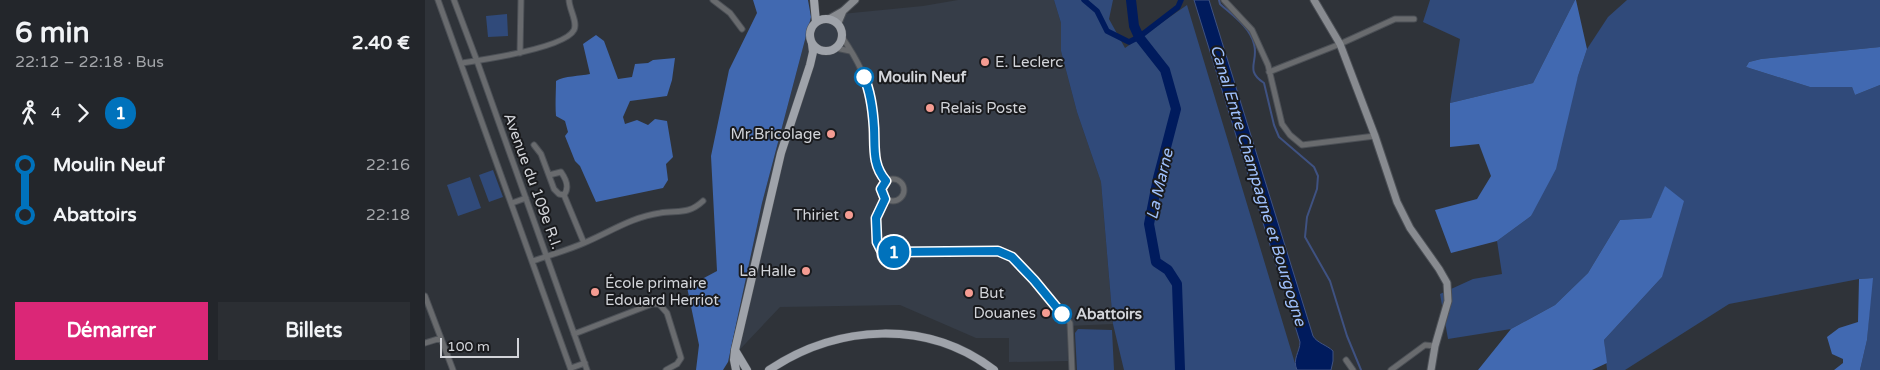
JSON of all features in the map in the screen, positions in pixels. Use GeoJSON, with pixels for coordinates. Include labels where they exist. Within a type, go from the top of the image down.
{"type":"FeatureCollection","features":[{"type":"Feature","properties":{"kind":"main road"},"geometry":{"type":"LineString","coordinates":[[812,44],[823,51],[833,50],[837,48],[843,37],[838,24],[827,19],[814,0]]}},
{"type":"Feature","properties":{"kind":"main road"},"geometry":{"type":"LineString","coordinates":[[814,0],[816,22]]}},
{"type":"Feature","properties":{"kind":"main road"},"geometry":{"type":"LineString","coordinates":[[735,370],[735,350],[781,153],[813,52],[810,35],[812,26],[816,22],[827,19]]}},
{"type":"Feature","properties":{"kind":"main road"},"geometry":{"type":"LineString","coordinates":[[810,65],[823,51]]}},
{"type":"Feature","properties":{"kind":"main road"},"geometry":{"type":"LineString","coordinates":[[769,370],[795,355],[835,341],[885,334],[912,335],[940,341],[967,352],[994,370]]}},
{"type":"Feature","properties":{"kind":"main road"},"geometry":{"type":"LineString","coordinates":[[735,350],[747,370]]}},
{"type":"Feature","properties":{"kind":"street","name":"Avenue du 109e R.I."},"geometry":{"type":"LineString","coordinates":[[438,0],[571,369]]}},
{"type":"Feature","properties":{"kind":"street","name":"Avenue du 109e R.I."},"geometry":{"type":"LineString","coordinates":[[454,0],[587,370]]}},
{"type":"Feature","properties":{"kind":"street"},"geometry":{"type":"LineString","coordinates":[[520,53],[521,0]]}},
{"type":"Feature","properties":{"kind":"street"},"geometry":{"type":"LineString","coordinates":[[462,63],[520,53],[550,44],[573,32],[574,23],[569,0]]}},
{"type":"Feature","properties":{"kind":"street"},"geometry":{"type":"LineString","coordinates":[[713,0],[730,13],[742,29]]}},
{"type":"Feature","properties":{"kind":"street"},"geometry":{"type":"LineString","coordinates":[[827,19],[843,11],[855,0]]}},
{"type":"Feature","properties":{"kind":"street"},"geometry":{"type":"LineString","coordinates":[[1224,0],[1252,30],[1269,72],[1283,124],[1290,135],[1302,145],[1375,136]]}},
{"type":"Feature","properties":{"kind":"street"},"geometry":{"type":"LineString","coordinates":[[1314,0],[1340,44],[1375,136],[1397,202],[1410,228],[1447,283],[1448,300],[1435,346],[1431,370]]}},
{"type":"Feature","properties":{"kind":"street"},"geometry":{"type":"LineString","coordinates":[[838,24],[843,11]]}},
{"type":"Feature","properties":{"kind":"street"},"geometry":{"type":"LineString","coordinates":[[1269,72],[1340,44],[1395,19],[1414,19]]}},
{"type":"Feature","properties":{"kind":"street"},"geometry":{"type":"LineString","coordinates":[[843,37],[860,66],[867,83],[872,107],[874,155],[876,164],[886,181]]}},
{"type":"Feature","properties":{"kind":"street"},"geometry":{"type":"LineString","coordinates":[[837,48],[851,51]]}},
{"type":"Feature","properties":{"kind":"street"},"geometry":{"type":"LineString","coordinates":[[534,145],[541,154],[554,189],[559,194],[564,195]]}},
{"type":"Feature","properties":{"kind":"street"},"geometry":{"type":"LineString","coordinates":[[549,175],[561,172],[568,185],[568,190],[564,195]]}},
{"type":"Feature","properties":{"kind":"street"},"geometry":{"type":"LineString","coordinates":[[885,199],[897,201],[901,198],[904,191],[902,184],[897,180],[886,181]]}},
{"type":"Feature","properties":{"kind":"street"},"geometry":{"type":"LineString","coordinates":[[886,181],[881,189],[885,199],[876,218],[877,242],[881,250],[896,252],[998,251],[1012,257],[1049,298],[1069,324],[1073,370]]}},
{"type":"Feature","properties":{"kind":"street"},"geometry":{"type":"LineString","coordinates":[[564,195],[583,243]]}},
{"type":"Feature","properties":{"kind":"street"},"geometry":{"type":"LineString","coordinates":[[512,203],[526,198]]}},
{"type":"Feature","properties":{"kind":"street"},"geometry":{"type":"LineString","coordinates":[[533,261],[583,243],[621,224],[662,212],[679,212],[691,209],[703,201]]}},
{"type":"Feature","properties":{"kind":"street"},"geometry":{"type":"LineString","coordinates":[[425,296],[453,370]]}},
{"type":"Feature","properties":{"kind":"street"},"geometry":{"type":"LineString","coordinates":[[574,334],[652,304],[659,304],[667,313],[681,358],[677,364],[666,370]]}},
{"type":"Feature","properties":{"kind":"street"},"geometry":{"type":"LineString","coordinates":[[425,314],[431,312]]}},
{"type":"Feature","properties":{"kind":"street"},"geometry":{"type":"LineString","coordinates":[[425,343],[441,338]]}},
{"type":"Feature","properties":{"kind":"street"},"geometry":{"type":"LineString","coordinates":[[1391,370],[1425,344],[1435,346]]}},
{"type":"Feature","properties":{"kind":"street"},"geometry":{"type":"LineString","coordinates":[[1347,360],[1353,370]]}},
{"type":"Feature","properties":{"kind":"street"},"geometry":{"type":"LineString","coordinates":[[571,369],[585,363]]}},
{"type":"Feature","properties":{"kind":"shaded area"},"geometry":{"type":"Polygon","coordinates":[[[753,0],[808,0],[811,17],[762,203],[728,362],[723,370],[696,370],[699,345],[687,287],[717,271],[711,156],[729,70],[757,13],[753,0]]]}},
{"type":"Feature","properties":{"kind":"shaded area"},"geometry":{"type":"Polygon","coordinates":[[[958,0],[1054,0],[1061,23],[1061,51],[1077,112],[1101,182],[1113,324],[1067,326],[1068,361],[1009,362],[1009,338],[976,338],[900,305],[780,307],[728,362],[762,203],[811,17],[923,6],[958,0]]]}},
{"type":"Feature","properties":{"kind":"shaded area"},"geometry":{"type":"Polygon","coordinates":[[[1054,0],[1113,0],[1109,19],[1125,48],[1187,5],[1297,370],[1124,370],[1113,324],[1101,182],[1077,112],[1061,51],[1061,23],[1054,0]]]}},
{"type":"Feature","properties":{"kind":"shaded area"},"geometry":{"type":"Polygon","coordinates":[[[1430,0],[1575,0],[1533,83],[1450,103],[1460,39],[1423,22],[1430,0]]]}},
{"type":"Feature","properties":{"kind":"shaded area"},"geometry":{"type":"Polygon","coordinates":[[[1575,0],[1587,49],[1578,76],[1556,169],[1531,216],[1497,241],[1451,253],[1435,210],[1477,199],[1491,176],[1479,144],[1450,147],[1450,103],[1533,83],[1575,0]]]}},
{"type":"Feature","properties":{"kind":"shaded area"},"geometry":{"type":"Polygon","coordinates":[[[1627,0],[1880,0],[1880,47],[1761,59],[1749,62],[1746,67],[1810,87],[1852,87],[1855,95],[1880,85],[1880,370],[1860,370],[1867,340],[1872,278],[1729,304],[1625,370],[1607,370],[1604,340],[1662,277],[1665,187],[1651,218],[1620,220],[1588,273],[1555,305],[1511,329],[1448,339],[1440,294],[1473,279],[1502,274],[1497,241],[1531,216],[1587,49],[1608,17],[1627,0]]]}},
{"type":"Feature","properties":{"kind":"shaded area"},"geometry":{"type":"Polygon","coordinates":[[[507,14],[508,36],[488,37],[486,16],[507,14]]]}},
{"type":"Feature","properties":{"kind":"shaded area"},"geometry":{"type":"Polygon","coordinates":[[[596,35],[604,41],[618,79],[632,77],[635,64],[675,58],[672,80],[667,96],[630,101],[623,117],[625,124],[637,120],[648,125],[655,119],[667,121],[673,157],[666,164],[668,180],[663,188],[596,202],[580,166],[575,161],[565,136],[568,132],[565,121],[556,116],[556,81],[590,74],[583,44],[596,35]]]}},
{"type":"Feature","properties":{"kind":"shaded area"},"geometry":{"type":"Polygon","coordinates":[[[1880,47],[1880,85],[1855,95],[1852,87],[1810,87],[1746,67],[1749,62],[1761,59],[1880,47]]]}},
{"type":"Feature","properties":{"kind":"shaded area"},"geometry":{"type":"Polygon","coordinates":[[[493,170],[503,197],[489,202],[479,175],[493,170]]]}},
{"type":"Feature","properties":{"kind":"shaded area"},"geometry":{"type":"Polygon","coordinates":[[[470,177],[481,208],[458,216],[447,185],[470,177]]]}},
{"type":"Feature","properties":{"kind":"shaded area"},"geometry":{"type":"Polygon","coordinates":[[[1665,186],[1684,201],[1662,277],[1604,340],[1607,363],[1592,370],[1478,370],[1511,329],[1555,305],[1588,273],[1620,220],[1651,218],[1665,186]]]}},
{"type":"Feature","properties":{"kind":"shaded area"},"geometry":{"type":"Polygon","coordinates":[[[1873,278],[1867,340],[1860,370],[1834,370],[1843,363],[1843,359],[1832,354],[1827,337],[1839,328],[1858,322],[1859,279],[1873,278]]]}},
{"type":"Feature","properties":{"kind":"shaded area"},"geometry":{"type":"Polygon","coordinates":[[[1078,329],[1112,330],[1114,370],[1077,370],[1075,333],[1078,329]]]}},
{"type":"Feature","properties":{"kind":"water","name":"Canal Entre Champagne et Bourgogne"},"geometry":{"type":"Polygon","coordinates":[[[1194,0],[1209,0],[1313,336],[1333,351],[1331,370],[1297,370],[1295,362],[1300,342],[1194,0]]]}},
{"type":"Feature","properties":{"kind":"waterway"},"geometry":{"type":"LineString","coordinates":[[1084,0],[1097,11],[1107,31],[1129,42],[1139,37],[1178,7],[1181,0]]}},
{"type":"Feature","properties":{"kind":"waterway","name":"La Marne"},"geometry":{"type":"LineString","coordinates":[[1131,0],[1134,26],[1139,37],[1165,70],[1176,109],[1158,178],[1149,224],[1156,262],[1168,270],[1177,284],[1180,370]]}},
{"type":"Feature","properties":{"kind":"waterway"},"geometry":{"type":"LineString","coordinates":[[1219,0],[1220,4],[1240,22],[1252,38],[1255,50],[1253,70],[1264,83],[1274,125],[1279,137],[1314,167],[1318,176],[1317,189],[1307,217],[1305,237],[1330,281],[1347,336],[1361,370]]}},
{"type":"Feature","properties":{"kind":"bus line","name":"1"},"geometry":{"type":"LineString","coordinates":[[864,77],[872,107],[874,155],[876,164],[886,181],[881,189],[885,199],[876,218],[877,242],[881,250],[896,252],[998,251],[1012,257],[1062,314]]}},
{"type":"Feature","properties":{"kind":"place","name":"E. Leclerc"},"geometry":{"type":"Point","coordinates":[985,62]}},
{"type":"Feature","properties":{"kind":"place","name":"Moulin Neuf"},"geometry":{"type":"Point","coordinates":[864,77]}},
{"type":"Feature","properties":{"kind":"place","name":"Relais Poste"},"geometry":{"type":"Point","coordinates":[930,108]}},
{"type":"Feature","properties":{"kind":"place","name":"Mr.Bricolage"},"geometry":{"type":"Point","coordinates":[831,134]}},
{"type":"Feature","properties":{"kind":"place","name":"Thiriet"},"geometry":{"type":"Point","coordinates":[849,215]}},
{"type":"Feature","properties":{"kind":"place","name":"La Halle"},"geometry":{"type":"Point","coordinates":[806,271]}},
{"type":"Feature","properties":{"kind":"place","name":"École primaire Edouard Herriot"},"geometry":{"type":"Point","coordinates":[595,292]}},
{"type":"Feature","properties":{"kind":"place","name":"But"},"geometry":{"type":"Point","coordinates":[969,293]}},
{"type":"Feature","properties":{"kind":"place","name":"Douanes"},"geometry":{"type":"Point","coordinates":[1046,313]}},
{"type":"Feature","properties":{"kind":"place","name":"Abattoirs"},"geometry":{"type":"Point","coordinates":[1062,314]}}]}
